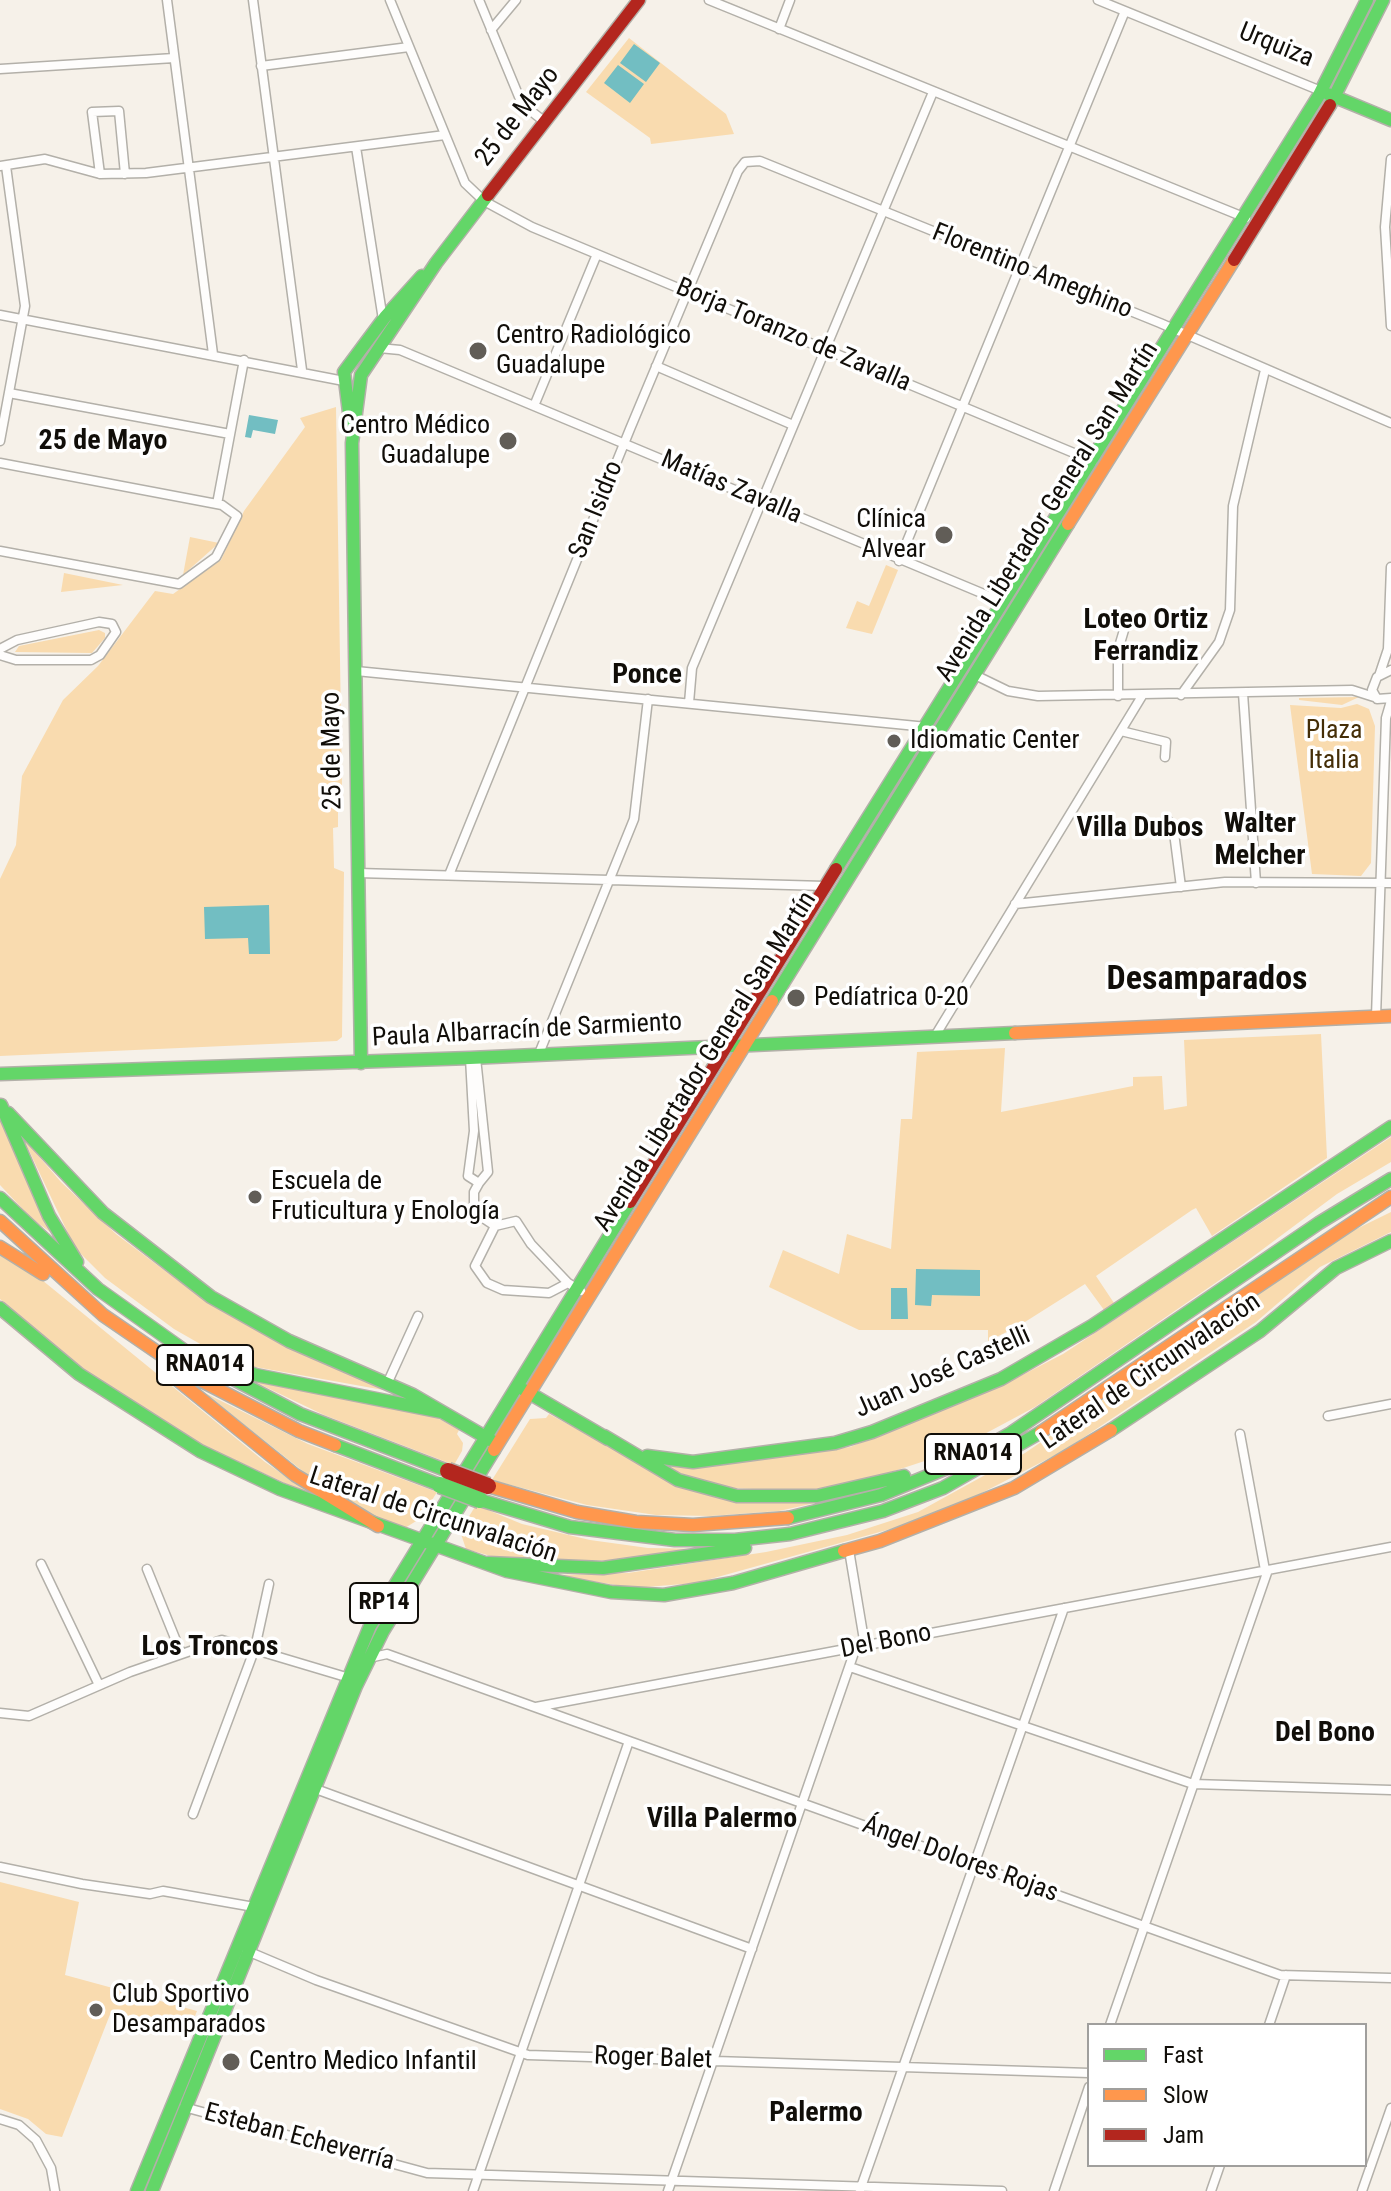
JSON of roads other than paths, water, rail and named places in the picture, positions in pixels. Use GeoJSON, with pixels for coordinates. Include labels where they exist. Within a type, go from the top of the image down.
{"type":"FeatureCollection","features":[{"type":"Feature","properties":{"kind":"main road","name":"25 de Mayo"},"geometry":{"type":"LineString","coordinates":[[361,1063],[353,439],[347,376],[639,0]]}},
{"type":"Feature","properties":{"kind":"main road","name":"Avenida Libertador General San Martín"},"geometry":{"type":"LineString","coordinates":[[1328,94],[1367,0]]}},
{"type":"Feature","properties":{"kind":"main road","name":"Avenida Libertador General San Martín"},"geometry":{"type":"LineString","coordinates":[[137,2191],[179,2106],[260,1908],[348,1672],[522,1390],[578,1289],[726,1046],[832,890],[1250,220],[1383,0]]}},
{"type":"Feature","properties":{"kind":"main road","name":"Urquiza"},"geometry":{"type":"LineString","coordinates":[[1328,94],[1391,120]]}},
{"type":"Feature","properties":{"kind":"main road","name":"25 de Mayo"},"geometry":{"type":"LineString","coordinates":[[347,376],[379,348],[390,321]]}},
{"type":"Feature","properties":{"kind":"main road","name":"Avenida Libertador General San Martín"},"geometry":{"type":"LineString","coordinates":[[932,730],[975,675],[1010,605]]}},
{"type":"Feature","properties":{"kind":"main road","name":"Avenida Libertador General San Martín"},"geometry":{"type":"LineString","coordinates":[[578,1289],[744,1045],[832,890]]}},
{"type":"Feature","properties":{"kind":"main road","name":"Paula Albarracín de Sarmiento"},"geometry":{"type":"LineString","coordinates":[[0,1074],[538,1056],[1384,1016]]}},
{"type":"Feature","properties":{"kind":"main road"},"geometry":{"type":"LineString","coordinates":[[0,1105],[61,1240],[108,1312]]}},
{"type":"Feature","properties":{"kind":"main road"},"geometry":{"type":"LineString","coordinates":[[0,1105],[84,1195],[171,1269],[269,1331],[387,1384],[491,1440]]}},
{"type":"Feature","properties":{"kind":"main road","name":"Juan José Castelli"},"geometry":{"type":"LineString","coordinates":[[522,1390],[604,1436],[651,1458],[684,1462],[799,1450],[872,1432],[991,1383],[1041,1358],[1391,1127]]}},
{"type":"Feature","properties":{"kind":"main road"},"geometry":{"type":"LineString","coordinates":[[1309,1230],[1391,1170]]}},
{"type":"Feature","properties":{"kind":"main road","name":"RNA014"},"geometry":{"type":"LineString","coordinates":[[484,1493],[615,1519],[671,1524],[748,1523],[809,1515],[859,1502],[915,1482],[978,1452],[1039,1415],[1309,1230],[1391,1179]]}},
{"type":"Feature","properties":{"kind":"main road","name":"RNA014"},"geometry":{"type":"LineString","coordinates":[[0,1198],[108,1312],[154,1332],[222,1375],[287,1408],[444,1478],[570,1527],[628,1537],[694,1541],[803,1532],[883,1511],[943,1488],[1017,1448],[1352,1220],[1391,1197]]}},
{"type":"Feature","properties":{"kind":"main road"},"geometry":{"type":"LineString","coordinates":[[1352,1220],[1391,1204]]}},
{"type":"Feature","properties":{"kind":"main road","name":"RNA014"},"geometry":{"type":"LineString","coordinates":[[0,1221],[182,1370],[252,1409],[317,1439],[444,1478]]}},
{"type":"Feature","properties":{"kind":"main road","name":"Lateral de Circunvalación"},"geometry":{"type":"LineString","coordinates":[[0,1308],[79,1374],[176,1437],[271,1486],[507,1571],[580,1587],[654,1595],[723,1585],[849,1550],[963,1511],[1056,1465],[1260,1331],[1336,1268],[1391,1241]]}},
{"type":"Feature","properties":{"kind":"main road"},"geometry":{"type":"LineString","coordinates":[[0,1247],[108,1312],[283,1467],[378,1526]]}},
{"type":"Feature","properties":{"kind":"main road"},"geometry":{"type":"LineString","coordinates":[[154,1332],[244,1372],[442,1412]]}},
{"type":"Feature","properties":{"kind":"main road"},"geometry":{"type":"LineString","coordinates":[[604,1436],[678,1480],[726,1494],[766,1499],[817,1496],[867,1486],[978,1452]]}},
{"type":"Feature","properties":{"kind":"main road"},"geometry":{"type":"LineString","coordinates":[[488,1563],[566,1569],[633,1566],[821,1535],[861,1524],[883,1511]]}},
{"type":"Feature","properties":{"kind":"main road","name":"Avenida Libertador General San Martín"},"geometry":{"type":"LineString","coordinates":[[308,1786],[369,1658],[429,1543]]}},
{"type":"Feature","properties":{"kind":"main road","name":"Avenida Libertador General San Martín"},"geometry":{"type":"LineString","coordinates":[[152,2191],[179,2106]]}},
{"type":"Feature","properties":{"kind":"street"},"geometry":{"type":"LineString","coordinates":[[167,0],[213,354]]}},
{"type":"Feature","properties":{"kind":"street"},"geometry":{"type":"LineString","coordinates":[[253,0],[302,370]]}},
{"type":"Feature","properties":{"kind":"street"},"geometry":{"type":"LineString","coordinates":[[390,0],[465,183],[484,201]]}},
{"type":"Feature","properties":{"kind":"street"},"geometry":{"type":"LineString","coordinates":[[479,0],[522,104],[545,122]]}},
{"type":"Feature","properties":{"kind":"street"},"geometry":{"type":"LineString","coordinates":[[491,30],[516,0]]}},
{"type":"Feature","properties":{"kind":"street"},"geometry":{"type":"LineString","coordinates":[[709,0],[1250,220]]}},
{"type":"Feature","properties":{"kind":"street"},"geometry":{"type":"LineString","coordinates":[[779,29],[790,0]]}},
{"type":"Feature","properties":{"kind":"street","name":"Urquiza"},"geometry":{"type":"LineString","coordinates":[[1098,0],[1328,94]]}},
{"type":"Feature","properties":{"kind":"street"},"geometry":{"type":"LineString","coordinates":[[899,561],[1125,11]]}},
{"type":"Feature","properties":{"kind":"street"},"geometry":{"type":"LineString","coordinates":[[261,66],[409,47]]}},
{"type":"Feature","properties":{"kind":"street"},"geometry":{"type":"LineString","coordinates":[[0,69],[174,58]]}},
{"type":"Feature","properties":{"kind":"street"},"geometry":{"type":"LineString","coordinates":[[689,703],[692,668],[933,92]]}},
{"type":"Feature","properties":{"kind":"street"},"geometry":{"type":"LineString","coordinates":[[100,174],[92,112],[119,111],[125,174]]}},
{"type":"Feature","properties":{"kind":"street"},"geometry":{"type":"LineString","coordinates":[[0,441],[25,306],[3,166],[45,159],[100,174],[125,174],[445,135]]}},
{"type":"Feature","properties":{"kind":"street"},"geometry":{"type":"LineString","coordinates":[[356,147],[376,291],[400,350]]}},
{"type":"Feature","properties":{"kind":"street"},"geometry":{"type":"LineString","coordinates":[[1391,159],[1385,227],[1391,326]]}},
{"type":"Feature","properties":{"kind":"street","name":"Florentino Ameghino"},"geometry":{"type":"LineString","coordinates":[[760,161],[1391,423]]}},
{"type":"Feature","properties":{"kind":"street","name":"San Isidro"},"geometry":{"type":"LineString","coordinates":[[449,875],[624,442],[738,171],[745,162],[760,161]]}},
{"type":"Feature","properties":{"kind":"street","name":"Borja Toranzo de Zavalla"},"geometry":{"type":"LineString","coordinates":[[484,201],[532,227],[1098,464]]}},
{"type":"Feature","properties":{"kind":"street"},"geometry":{"type":"LineString","coordinates":[[534,406],[597,254]]}},
{"type":"Feature","properties":{"kind":"street"},"geometry":{"type":"LineString","coordinates":[[0,315],[347,376]]}},
{"type":"Feature","properties":{"kind":"street","name":"Matías Zavalla"},"geometry":{"type":"LineString","coordinates":[[379,348],[400,350],[1010,605]]}},
{"type":"Feature","properties":{"kind":"street"},"geometry":{"type":"LineString","coordinates":[[217,504],[244,360]]}},
{"type":"Feature","properties":{"kind":"street"},"geometry":{"type":"LineString","coordinates":[[656,366],[793,425]]}},
{"type":"Feature","properties":{"kind":"street"},"geometry":{"type":"LineString","coordinates":[[1181,695],[1219,642],[1230,610],[1233,506],[1265,370]]}},
{"type":"Feature","properties":{"kind":"street"},"geometry":{"type":"LineString","coordinates":[[9,393],[230,434]]}},
{"type":"Feature","properties":{"kind":"street"},"geometry":{"type":"LineString","coordinates":[[0,463],[217,504],[237,516],[216,557],[179,584],[0,551]]}},
{"type":"Feature","properties":{"kind":"street"},"geometry":{"type":"LineString","coordinates":[[1391,570],[1388,649],[1391,660]]}},
{"type":"Feature","properties":{"kind":"street"},"geometry":{"type":"LineString","coordinates":[[1118,696],[1118,650],[1127,620],[1139,620]]}},
{"type":"Feature","properties":{"kind":"street"},"geometry":{"type":"LineString","coordinates":[[99,622],[109,622],[115,627],[114,635],[91,660],[16,660],[0,652],[17,640],[99,622]]}},
{"type":"Feature","properties":{"kind":"street"},"geometry":{"type":"LineString","coordinates":[[1386,718],[1372,690],[1388,649]]}},
{"type":"Feature","properties":{"kind":"street"},"geometry":{"type":"LineString","coordinates":[[1352,690],[1391,670]]}},
{"type":"Feature","properties":{"kind":"street"},"geometry":{"type":"LineString","coordinates":[[356,671],[527,685],[932,730]]}},
{"type":"Feature","properties":{"kind":"street"},"geometry":{"type":"LineString","coordinates":[[975,675],[1023,694],[1142,696],[1352,690],[1376,699],[1391,700],[1386,718],[1387,796],[1381,885],[1384,1016]]}},
{"type":"Feature","properties":{"kind":"street"},"geometry":{"type":"LineString","coordinates":[[1243,693],[1256,883]]}},
{"type":"Feature","properties":{"kind":"street"},"geometry":{"type":"LineString","coordinates":[[935,1036],[1142,696]]}},
{"type":"Feature","properties":{"kind":"street"},"geometry":{"type":"LineString","coordinates":[[538,1056],[634,819],[648,699]]}},
{"type":"Feature","properties":{"kind":"street"},"geometry":{"type":"LineString","coordinates":[[1121,731],[1166,742],[1165,757]]}},
{"type":"Feature","properties":{"kind":"street"},"geometry":{"type":"LineString","coordinates":[[1166,819],[1173,825],[1181,887]]}},
{"type":"Feature","properties":{"kind":"street"},"geometry":{"type":"LineString","coordinates":[[358,873],[832,890]]}},
{"type":"Feature","properties":{"kind":"street"},"geometry":{"type":"LineString","coordinates":[[1015,904],[1181,887],[1256,883],[1391,883]]}},
{"type":"Feature","properties":{"kind":"street"},"geometry":{"type":"LineString","coordinates":[[473,1058],[474,1131],[468,1176],[476,1187],[476,1215],[495,1226]]}},
{"type":"Feature","properties":{"kind":"street"},"geometry":{"type":"LineString","coordinates":[[473,1058],[488,1172],[476,1187]]}},
{"type":"Feature","properties":{"kind":"street"},"geometry":{"type":"LineString","coordinates":[[507,1221],[520,1223],[531,1244],[578,1289],[549,1293],[491,1286],[479,1275],[475,1266],[495,1226],[507,1221]]}},
{"type":"Feature","properties":{"kind":"street"},"geometry":{"type":"LineString","coordinates":[[387,1384],[418,1316]]}},
{"type":"Feature","properties":{"kind":"street"},"geometry":{"type":"LineString","coordinates":[[1328,1416],[1391,1404]]}},
{"type":"Feature","properties":{"kind":"street"},"geometry":{"type":"LineString","coordinates":[[1111,2023],[1266,1570],[1240,1434]]}},
{"type":"Feature","properties":{"kind":"street","name":"Del Bono"},"geometry":{"type":"LineString","coordinates":[[536,1708],[1391,1547]]}},
{"type":"Feature","properties":{"kind":"street"},"geometry":{"type":"LineString","coordinates":[[668,2191],[802,1803],[860,1646],[849,1550]]}},
{"type":"Feature","properties":{"kind":"street"},"geometry":{"type":"LineString","coordinates":[[41,1564],[99,1685]]}},
{"type":"Feature","properties":{"kind":"street"},"geometry":{"type":"LineString","coordinates":[[147,1569],[181,1653]]}},
{"type":"Feature","properties":{"kind":"street"},"geometry":{"type":"LineString","coordinates":[[193,1814],[255,1648],[269,1584]]}},
{"type":"Feature","properties":{"kind":"street"},"geometry":{"type":"LineString","coordinates":[[860,2189],[1064,1608]]}},
{"type":"Feature","properties":{"kind":"street"},"geometry":{"type":"LineString","coordinates":[[379,1638],[387,1654]]}},
{"type":"Feature","properties":{"kind":"street"},"geometry":{"type":"LineString","coordinates":[[0,1713],[29,1716],[99,1685],[225,1639],[348,1672],[369,1658],[387,1654],[536,1708]]}},
{"type":"Feature","properties":{"kind":"street"},"geometry":{"type":"LineString","coordinates":[[850,1667],[1193,1784],[1391,1790]]}},
{"type":"Feature","properties":{"kind":"street","name":"Ángel Dolores Rojas"},"geometry":{"type":"LineString","coordinates":[[536,1708],[1286,1975],[1391,1978]]}},
{"type":"Feature","properties":{"kind":"street"},"geometry":{"type":"LineString","coordinates":[[473,2191],[629,1741]]}},
{"type":"Feature","properties":{"kind":"street"},"geometry":{"type":"LineString","coordinates":[[308,1786],[752,1949]]}},
{"type":"Feature","properties":{"kind":"street"},"geometry":{"type":"LineString","coordinates":[[0,1867],[82,1884],[150,1894],[163,1891],[260,1908]]}},
{"type":"Feature","properties":{"kind":"street","name":"Roger Balet"},"geometry":{"type":"LineString","coordinates":[[243,1948],[316,1980],[521,2053],[1087,2073]]}},
{"type":"Feature","properties":{"kind":"street"},"geometry":{"type":"LineString","coordinates":[[1270,2023],[1286,1975]]}},
{"type":"Feature","properties":{"kind":"street"},"geometry":{"type":"LineString","coordinates":[[1054,2191],[1087,2093]]}},
{"type":"Feature","properties":{"kind":"street","name":"Esteban Echeverría"},"geometry":{"type":"LineString","coordinates":[[179,2106],[427,2173],[860,2189],[1002,2191]]}},
{"type":"Feature","properties":{"kind":"street"},"geometry":{"type":"LineString","coordinates":[[1362,2191],[1391,2108]]}},
{"type":"Feature","properties":{"kind":"street"},"geometry":{"type":"LineString","coordinates":[[0,2119],[19,2125],[40,2145],[51,2168],[55,2191]]}},
{"type":"Feature","properties":{"kind":"street"},"geometry":{"type":"LineString","coordinates":[[1211,2191],[1219,2167]]}},
{"type":"Feature","properties":{"kind":"water"},"geometry":{"type":"Polygon","coordinates":[[[634,44],[660,63],[646,82],[620,63],[634,44]]]}},
{"type":"Feature","properties":{"kind":"water"},"geometry":{"type":"Polygon","coordinates":[[[618,65],[644,84],[630,103],[604,83],[618,65]]]}},
{"type":"Feature","properties":{"kind":"water"},"geometry":{"type":"Polygon","coordinates":[[[249,415],[278,420],[275,434],[253,430],[251,438],[245,437],[249,415]]]}},
{"type":"Feature","properties":{"kind":"water"},"geometry":{"type":"Polygon","coordinates":[[[269,905],[270,954],[249,954],[248,938],[205,939],[204,907],[269,905]]]}},
{"type":"Feature","properties":{"kind":"water"},"geometry":{"type":"Polygon","coordinates":[[[916,1269],[980,1270],[980,1296],[932,1295],[931,1306],[915,1305],[916,1269]]]}},
{"type":"Feature","properties":{"kind":"water"},"geometry":{"type":"Polygon","coordinates":[[[891,1288],[907,1288],[908,1319],[891,1319],[891,1288]]]}},
{"type":"Feature","properties":{"kind":"place","name":"Centro Radiológico Guadalupe"},"geometry":{"type":"Point","coordinates":[478,351]}},
{"type":"Feature","properties":{"kind":"place","name":"Centro Médico Guadalupe"},"geometry":{"type":"Point","coordinates":[508,441]}},
{"type":"Feature","properties":{"kind":"place","name":"Clínica Alvear"},"geometry":{"type":"Point","coordinates":[944,535]}},
{"type":"Feature","properties":{"kind":"place","name":"Idiomatic Center"},"geometry":{"type":"Point","coordinates":[894,741]}},
{"type":"Feature","properties":{"kind":"place","name":"Pedíatrica 0-20"},"geometry":{"type":"Point","coordinates":[796,998]}},
{"type":"Feature","properties":{"kind":"place","name":"Escuela de Fruticultura y Enología"},"geometry":{"type":"Point","coordinates":[255,1197]}},
{"type":"Feature","properties":{"kind":"place","name":"Club Sportivo Desamparados"},"geometry":{"type":"Point","coordinates":[96,2010]}},
{"type":"Feature","properties":{"kind":"place","name":"Centro Medico Infantil"},"geometry":{"type":"Point","coordinates":[231,2062]}},
{"type":"Feature","properties":{"kind":"district","name":"25 de Mayo"},"geometry":{"type":"Point","coordinates":[103,442]}},
{"type":"Feature","properties":{"kind":"district","name":"Loteo Ortiz Ferrandiz"},"geometry":{"type":"Point","coordinates":[1146,637]}},
{"type":"Feature","properties":{"kind":"district","name":"Ponce"},"geometry":{"type":"Point","coordinates":[647,676]}},
{"type":"Feature","properties":{"kind":"district","name":"Villa Dubos"},"geometry":{"type":"Point","coordinates":[1140,829]}},
{"type":"Feature","properties":{"kind":"district","name":"Walter Melcher"},"geometry":{"type":"Point","coordinates":[1260,841]}},
{"type":"Feature","properties":{"kind":"district","name":"Desamparados"},"geometry":{"type":"Point","coordinates":[1207,980]}},
{"type":"Feature","properties":{"kind":"district","name":"Los Troncos"},"geometry":{"type":"Point","coordinates":[210,1648]}},
{"type":"Feature","properties":{"kind":"district","name":"Del Bono"},"geometry":{"type":"Point","coordinates":[1325,1734]}},
{"type":"Feature","properties":{"kind":"district","name":"Villa Palermo"},"geometry":{"type":"Point","coordinates":[722,1820]}},
{"type":"Feature","properties":{"kind":"district","name":"Palermo"},"geometry":{"type":"Point","coordinates":[816,2114]}},
{"type":"Feature","properties":{"kind":"park label","name":"Plaza Italia"},"geometry":{"type":"Point","coordinates":[1334,746]}}]}
